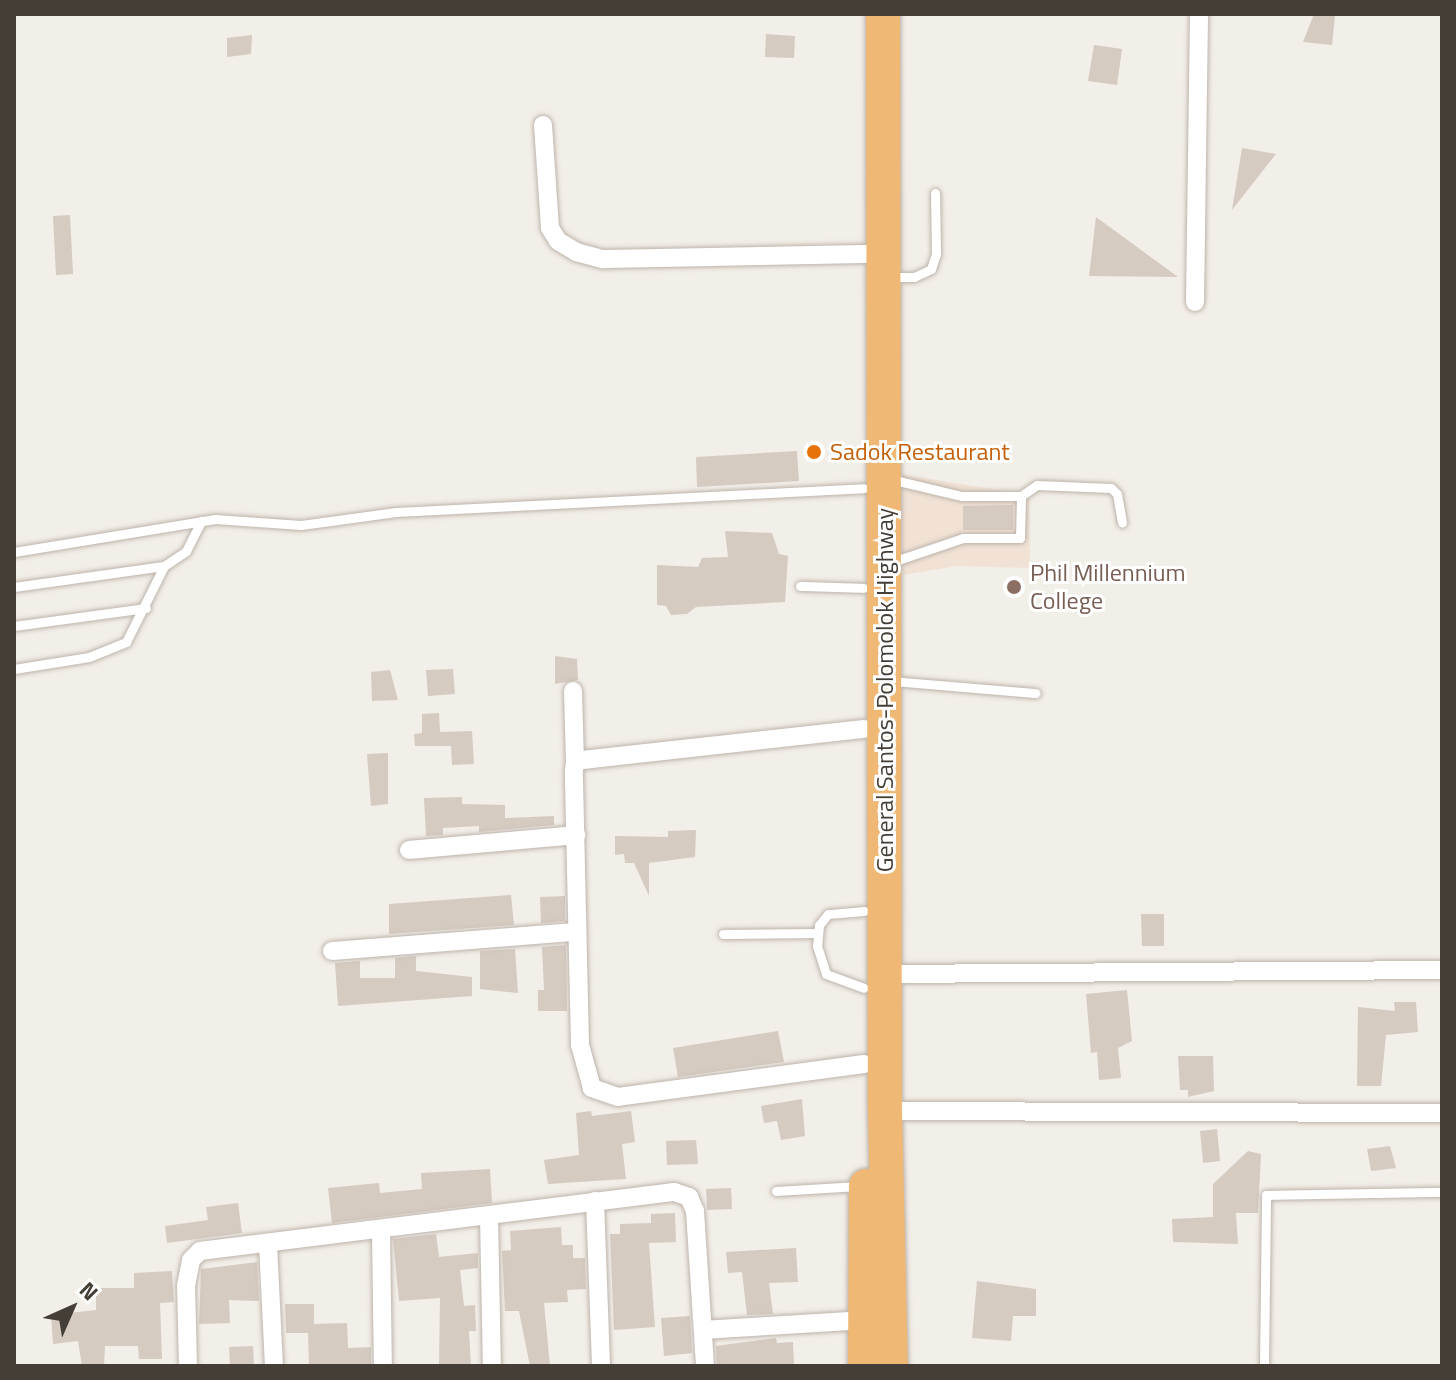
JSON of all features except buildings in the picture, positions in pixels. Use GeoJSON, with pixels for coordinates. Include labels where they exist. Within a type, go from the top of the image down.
{"type":"FeatureCollection","features":[{"type":"Feature","properties":{"kind":"highway"},"geometry":{"type":"LineString","coordinates":[[865,14],[875,266]]}},
{"type":"Feature","properties":{"kind":"highway"},"geometry":{"type":"LineString","coordinates":[[865,1366],[864,1064],[875,981],[864,911],[864,729],[874,576],[875,266],[883,14]]}},
{"type":"Feature","properties":{"kind":"highway","name":"General Santos-Polomolok Highway"},"geometry":{"type":"LineString","coordinates":[[874,576],[884,681],[875,981],[885,1111],[891,1366]]}},
{"type":"Feature","properties":{"kind":"street"},"geometry":{"type":"LineString","coordinates":[[1195,302],[1199,14]]}},
{"type":"Feature","properties":{"kind":"street"},"geometry":{"type":"LineString","coordinates":[[543,125],[550,228],[558,241],[576,252],[603,259],[875,266]]}},
{"type":"Feature","properties":{"kind":"street"},"geometry":{"type":"LineString","coordinates":[[573,691],[575,932],[580,1045],[587,1081],[597,1093],[618,1097],[864,1064]]}},
{"type":"Feature","properties":{"kind":"street"},"geometry":{"type":"LineString","coordinates":[[575,761],[864,729]]}},
{"type":"Feature","properties":{"kind":"street"},"geometry":{"type":"LineString","coordinates":[[409,850],[576,835]]}},
{"type":"Feature","properties":{"kind":"street"},"geometry":{"type":"LineString","coordinates":[[332,951],[575,932]]}},
{"type":"Feature","properties":{"kind":"street"},"geometry":{"type":"LineString","coordinates":[[875,981],[1442,970]]}},
{"type":"Feature","properties":{"kind":"street"},"geometry":{"type":"LineString","coordinates":[[885,1111],[1442,1113]]}},
{"type":"Feature","properties":{"kind":"street"},"geometry":{"type":"LineString","coordinates":[[188,1366],[186,1286],[191,1260],[200,1251],[381,1231],[674,1192],[689,1197],[705,1366]]}},
{"type":"Feature","properties":{"kind":"street"},"geometry":{"type":"LineString","coordinates":[[595,1201],[601,1366]]}},
{"type":"Feature","properties":{"kind":"street"},"geometry":{"type":"LineString","coordinates":[[489,1216],[492,1366]]}},
{"type":"Feature","properties":{"kind":"street"},"geometry":{"type":"LineString","coordinates":[[381,1231],[383,1366]]}},
{"type":"Feature","properties":{"kind":"street"},"geometry":{"type":"LineString","coordinates":[[268,1244],[274,1366]]}},
{"type":"Feature","properties":{"kind":"street"},"geometry":{"type":"LineString","coordinates":[[703,1330],[865,1320]]}},
{"type":"Feature","properties":{"kind":"lane"},"geometry":{"type":"LineString","coordinates":[[875,266],[914,277],[931,269],[936,254],[935,193]]}},
{"type":"Feature","properties":{"kind":"lane"},"geometry":{"type":"LineString","coordinates":[[14,552],[201,521],[254,518],[301,525],[396,512],[536,508],[874,483],[989,501],[1021,496],[1037,485],[1111,488],[1117,494],[1122,523]]}},
{"type":"Feature","properties":{"kind":"lane"},"geometry":{"type":"LineString","coordinates":[[800,586],[874,576],[963,538],[989,534],[1022,537],[1021,496]]}},
{"type":"Feature","properties":{"kind":"lane"},"geometry":{"type":"LineString","coordinates":[[14,587],[164,566],[186,551],[201,521]]}},
{"type":"Feature","properties":{"kind":"lane"},"geometry":{"type":"LineString","coordinates":[[14,669],[113,649],[126,642],[146,608],[164,566]]}},
{"type":"Feature","properties":{"kind":"lane"},"geometry":{"type":"LineString","coordinates":[[14,626],[146,608]]}},
{"type":"Feature","properties":{"kind":"lane"},"geometry":{"type":"LineString","coordinates":[[884,681],[1035,693]]}},
{"type":"Feature","properties":{"kind":"lane"},"geometry":{"type":"LineString","coordinates":[[864,911],[828,914],[817,933],[818,960],[826,974],[875,981]]}},
{"type":"Feature","properties":{"kind":"lane"},"geometry":{"type":"LineString","coordinates":[[723,934],[817,933]]}},
{"type":"Feature","properties":{"kind":"lane"},"geometry":{"type":"LineString","coordinates":[[776,1191],[866,1185]]}},
{"type":"Feature","properties":{"kind":"lane"},"geometry":{"type":"LineString","coordinates":[[1264,1366],[1266,1195],[1442,1192]]}},
{"type":"Feature","properties":{"kind":"shaded area"},"geometry":{"type":"Polygon","coordinates":[[[899,474],[1029,495],[1030,568],[957,566],[903,575],[899,474]]]}},
{"type":"Feature","properties":{"kind":"place","name":"Sadok Restaurant"},"geometry":{"type":"Point","coordinates":[814,452]}},
{"type":"Feature","properties":{"kind":"place","name":"Phil Millennium College"},"geometry":{"type":"Point","coordinates":[1014,587]}}]}
